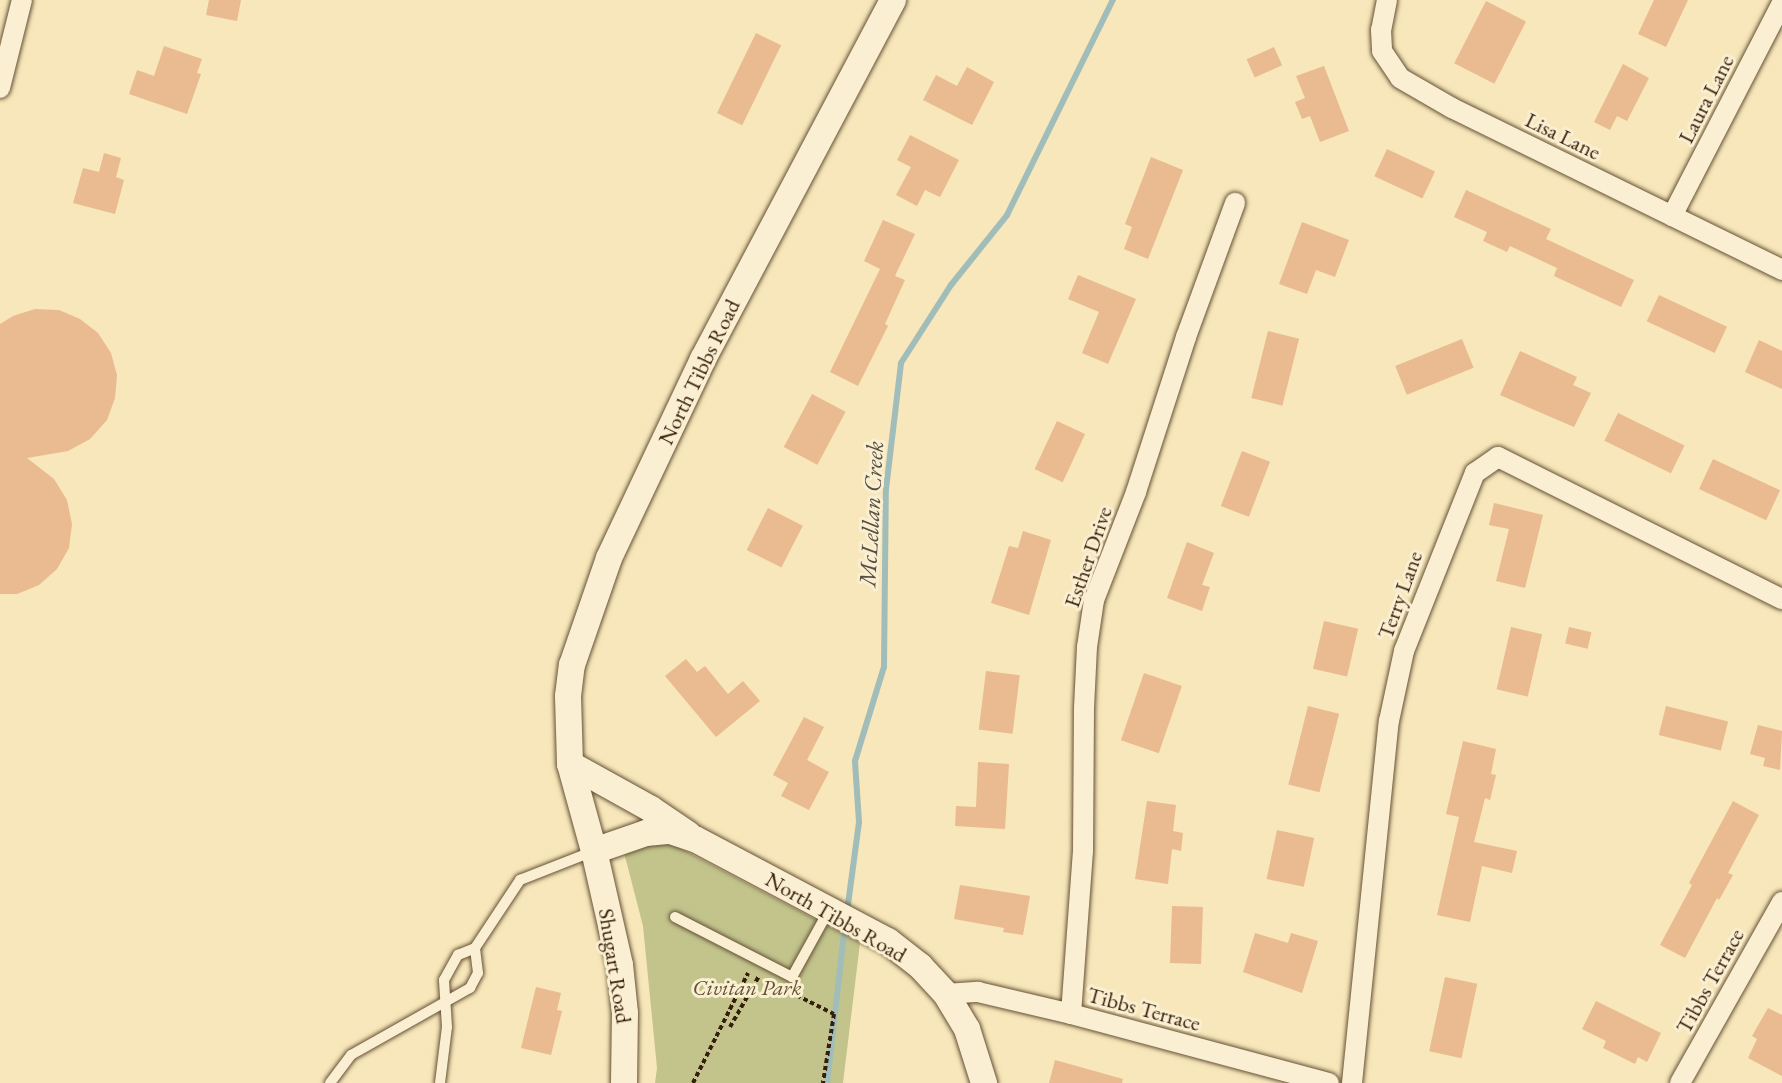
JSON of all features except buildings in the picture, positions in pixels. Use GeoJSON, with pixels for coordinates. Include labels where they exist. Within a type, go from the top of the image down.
{"type":"FeatureCollection","features":[{"type":"Feature","properties":{"kind":"street"},"geometry":{"type":"LineString","coordinates":[[0,88],[22,0]]}},
{"type":"Feature","properties":{"kind":"street","name":"North Tibbs Road"},"geometry":{"type":"LineString","coordinates":[[695,839],[670,831],[646,833],[594,851],[570,764],[568,696],[572,664],[609,558],[704,359],[894,0]]}},
{"type":"Feature","properties":{"kind":"street","name":"Lisa Lane"},"geometry":{"type":"LineString","coordinates":[[1387,0],[1381,30],[1382,51],[1400,78],[1452,108],[1782,270]]}},
{"type":"Feature","properties":{"kind":"street","name":"Laura Lane"},"geometry":{"type":"LineString","coordinates":[[1672,216],[1782,3]]}},
{"type":"Feature","properties":{"kind":"street"},"geometry":{"type":"LineString","coordinates":[[0,14],[14,30]]}},
{"type":"Feature","properties":{"kind":"street","name":"Esther Drive"},"geometry":{"type":"LineString","coordinates":[[1071,1014],[1083,851],[1084,708],[1087,647],[1094,600],[1136,492],[1186,338],[1235,203]]}},
{"type":"Feature","properties":{"kind":"street","name":"Terry Lane"},"geometry":{"type":"LineString","coordinates":[[1352,1083],[1389,721],[1404,651],[1475,473],[1498,457],[1782,599]]}},
{"type":"Feature","properties":{"kind":"street","name":"North Tibbs Road"},"geometry":{"type":"LineString","coordinates":[[570,764],[651,809],[695,839],[888,941],[920,966],[946,994],[967,1029],[984,1083]]}},
{"type":"Feature","properties":{"kind":"street","name":"Shugart Road"},"geometry":{"type":"LineString","coordinates":[[594,851],[620,965],[625,1013],[624,1083]]}},
{"type":"Feature","properties":{"kind":"street","name":"Tibbs Terrace"},"geometry":{"type":"LineString","coordinates":[[1680,1083],[1782,902]]}},
{"type":"Feature","properties":{"kind":"street","name":"Tibbs Terrace"},"geometry":{"type":"LineString","coordinates":[[946,994],[978,992],[1071,1014],[1329,1083]]}},
{"type":"Feature","properties":{"kind":"lane"},"geometry":{"type":"LineString","coordinates":[[440,1083],[447,1027],[444,980],[458,955],[475,948],[520,880],[594,851]]}},
{"type":"Feature","properties":{"kind":"lane"},"geometry":{"type":"LineString","coordinates":[[675,916],[792,977],[832,911]]}},
{"type":"Feature","properties":{"kind":"lane"},"geometry":{"type":"LineString","coordinates":[[330,1083],[351,1055],[470,988],[478,973],[475,948]]}},
{"type":"Feature","properties":{"kind":"path"},"geometry":{"type":"LineString","coordinates":[[693,1083],[748,973]]}},
{"type":"Feature","properties":{"kind":"path"},"geometry":{"type":"LineString","coordinates":[[730,1027],[759,976],[769,981]]}},
{"type":"Feature","properties":{"kind":"path"},"geometry":{"type":"LineString","coordinates":[[780,987],[834,1014],[823,1083]]}},
{"type":"Feature","properties":{"kind":"green space","name":"Civitan Park"},"geometry":{"type":"Polygon","coordinates":[[[634,824],[860,943],[843,1083],[655,1083],[657,1068],[643,926],[621,841],[634,824]]]}},
{"type":"Feature","properties":{"kind":"waterway","name":"McLellan Creek"},"geometry":{"type":"LineString","coordinates":[[847,912],[859,822],[855,761],[884,667],[886,489],[901,363],[951,285],[1007,215],[1113,0]]}},
{"type":"Feature","properties":{"kind":"waterway","name":"McLellan Creek"},"geometry":{"type":"LineString","coordinates":[[827,1083],[845,925]]}}]}
